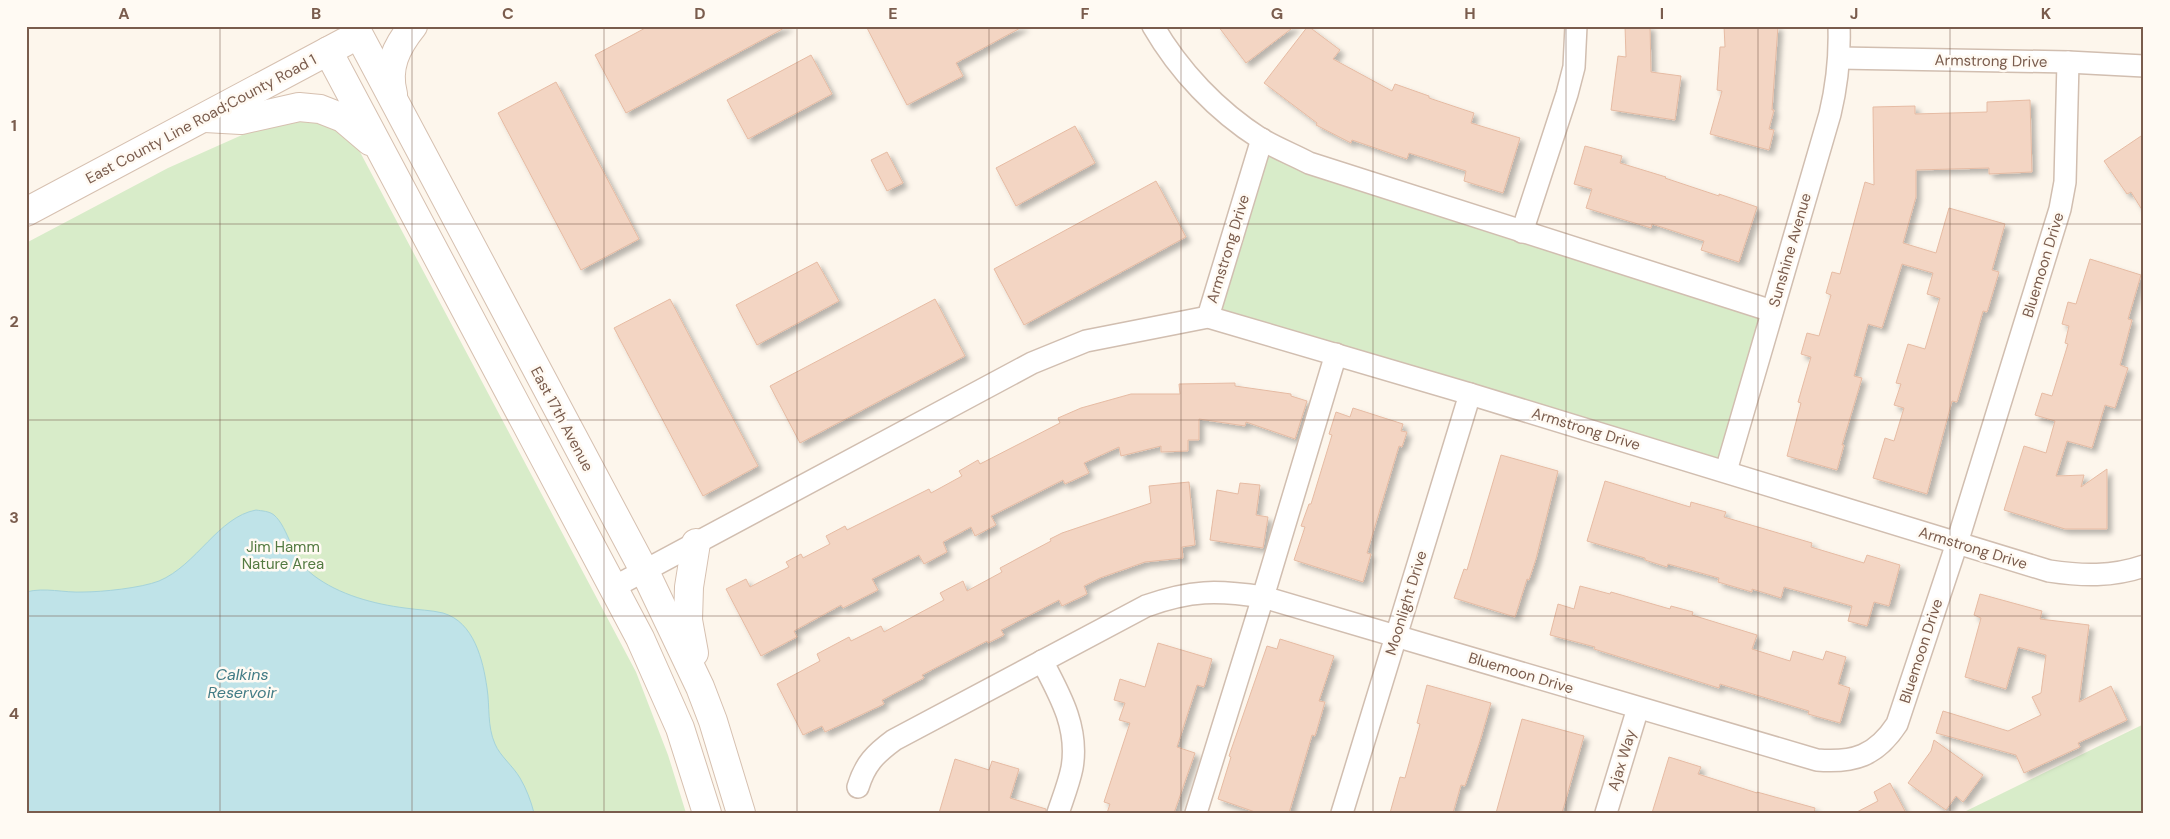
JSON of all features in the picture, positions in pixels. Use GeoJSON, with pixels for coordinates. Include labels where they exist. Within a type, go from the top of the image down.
{"type":"FeatureCollection","features":[{"type":"Feature","properties":{"kind":"main road"},"geometry":{"type":"LineString","coordinates":[[394,100],[390,82],[394,55],[413,26]]}},
{"type":"Feature","properties":{"kind":"main road","name":"East 17th Avenue"},"geometry":{"type":"LineString","coordinates":[[367,31],[394,100],[644,571],[700,687],[716,729],[741,813]]}},
{"type":"Feature","properties":{"kind":"main road","name":"East County Line Road;County Road 1"},"geometry":{"type":"LineString","coordinates":[[26,212],[367,31]]}},
{"type":"Feature","properties":{"kind":"main road"},"geometry":{"type":"LineString","coordinates":[[328,51],[614,587],[666,692],[707,813]]}},
{"type":"Feature","properties":{"kind":"main road"},"geometry":{"type":"LineString","coordinates":[[204,118],[241,120],[299,106],[320,109],[343,118],[370,141],[389,164]]}},
{"type":"Feature","properties":{"kind":"main road"},"geometry":{"type":"LineString","coordinates":[[696,543],[689,587],[688,620],[700,687]]}},
{"type":"Feature","properties":{"kind":"street"},"geometry":{"type":"LineString","coordinates":[[1153,26],[1167,50],[1193,81],[1222,109],[1262,139],[1309,163],[1772,311]]}},
{"type":"Feature","properties":{"kind":"street"},"geometry":{"type":"LineString","coordinates":[[1522,232],[1567,94],[1574,67],[1576,26]]}},
{"type":"Feature","properties":{"kind":"street","name":"Sunshine Avenue"},"geometry":{"type":"LineString","coordinates":[[1726,472],[1830,114],[1836,87],[1839,58],[1838,26]]}},
{"type":"Feature","properties":{"kind":"street","name":"Armstrong Drive"},"geometry":{"type":"LineString","coordinates":[[1839,58],[2068,62],[2144,66]]}},
{"type":"Feature","properties":{"kind":"street","name":"Bluemoon Drive"},"geometry":{"type":"LineString","coordinates":[[858,787],[863,769],[880,750],[894,740],[1127,615],[1167,598],[1209,591],[1263,597],[1817,760],[1846,761],[1869,752],[1882,744],[1897,724],[1957,543],[2060,209],[2065,182],[2068,62]]}},
{"type":"Feature","properties":{"kind":"street","name":"Armstrong Drive"},"geometry":{"type":"LineString","coordinates":[[1262,139],[1208,317],[1470,394],[2048,570],[2091,575],[2120,573],[2144,566]]}},
{"type":"Feature","properties":{"kind":"street"},"geometry":{"type":"LineString","coordinates":[[614,587],[1032,363],[1086,341],[1208,317]]}},
{"type":"Feature","properties":{"kind":"street"},"geometry":{"type":"LineString","coordinates":[[1196,813],[1336,354]]}},
{"type":"Feature","properties":{"kind":"street","name":"Moonlight Drive"},"geometry":{"type":"LineString","coordinates":[[1342,813],[1470,394]]}},
{"type":"Feature","properties":{"kind":"street"},"geometry":{"type":"LineString","coordinates":[[1042,661],[1066,708],[1073,737],[1072,770],[1058,813]]}},
{"type":"Feature","properties":{"kind":"street","name":"Ajax Way"},"geometry":{"type":"LineString","coordinates":[[1606,813],[1638,708]]}},
{"type":"Feature","properties":{"kind":"green space","name":"Jim Hamm Nature Area"},"geometry":{"type":"Polygon","coordinates":[[[307,119],[324,124],[343,133],[360,152],[636,672],[668,755],[686,813],[26,813],[26,243],[168,168],[271,122],[307,119]]]}},
{"type":"Feature","properties":{"kind":"green space"},"geometry":{"type":"Polygon","coordinates":[[[1262,139],[1772,311],[1726,471],[1208,317],[1262,139]]]}},
{"type":"Feature","properties":{"kind":"green space"},"geometry":{"type":"Polygon","coordinates":[[[2144,724],[2144,813],[1962,813],[2144,724]]]}},
{"type":"Feature","properties":{"kind":"water","name":"Calkins Reservoir"},"geometry":{"type":"Polygon","coordinates":[[[256,510],[274,515],[283,527],[300,560],[313,575],[323,582],[357,598],[381,604],[443,613],[454,618],[462,625],[475,643],[483,666],[492,737],[500,753],[522,782],[534,813],[26,813],[26,592],[40,590],[100,591],[132,588],[159,581],[173,574],[230,522],[242,514],[256,510]]]}},
{"type":"Feature","properties":{"kind":"building"},"geometry":{"type":"Polygon","coordinates":[[[649,26],[788,26],[626,113],[595,55],[649,26]]]}},
{"type":"Feature","properties":{"kind":"building"},"geometry":{"type":"Polygon","coordinates":[[[866,26],[1024,26],[956,63],[963,76],[907,105],[866,26]]]}},
{"type":"Feature","properties":{"kind":"building"},"geometry":{"type":"Polygon","coordinates":[[[1218,26],[1295,26],[1246,63],[1218,26]]]}},
{"type":"Feature","properties":{"kind":"building"},"geometry":{"type":"Polygon","coordinates":[[[1308,26],[1340,50],[1333,59],[1392,91],[1395,84],[1429,96],[1429,98],[1474,113],[1471,123],[1520,138],[1503,193],[1464,181],[1466,171],[1409,153],[1407,159],[1352,140],[1351,143],[1316,125],[1317,123],[1264,83],[1308,26]]]}},
{"type":"Feature","properties":{"kind":"building"},"geometry":{"type":"Polygon","coordinates":[[[1625,26],[1650,26],[1651,72],[1681,76],[1675,120],[1611,110],[1618,56],[1626,57],[1625,26]]]}},
{"type":"Feature","properties":{"kind":"building"},"geometry":{"type":"Polygon","coordinates":[[[1724,26],[1778,26],[1772,110],[1774,110],[1769,129],[1774,130],[1769,150],[1710,134],[1722,91],[1717,90],[1720,47],[1725,47],[1724,26]]]}},
{"type":"Feature","properties":{"kind":"building"},"geometry":{"type":"Polygon","coordinates":[[[811,55],[832,94],[748,139],[727,100],[811,55]]]}},
{"type":"Feature","properties":{"kind":"building"},"geometry":{"type":"Polygon","coordinates":[[[556,82],[639,239],[581,270],[498,113],[556,82]]]}},
{"type":"Feature","properties":{"kind":"building"},"geometry":{"type":"Polygon","coordinates":[[[2030,100],[2032,172],[1989,174],[1989,168],[1916,170],[1916,197],[1903,243],[1936,253],[1949,208],[2005,224],[1992,270],[1999,272],[1987,312],[1983,311],[1957,402],[1952,401],[1927,494],[1873,478],[1885,438],[1894,441],[1904,408],[1894,405],[1901,384],[1896,383],[1908,344],[1925,349],[1940,298],[1927,294],[1933,273],[1902,264],[1882,328],[1868,324],[1854,376],[1862,378],[1842,445],[1844,445],[1837,470],[1787,456],[1801,403],[1798,402],[1811,357],[1801,354],[1807,333],[1819,336],[1831,295],[1826,293],[1832,272],[1840,274],[1865,182],[1874,185],[1873,107],[1915,106],[1915,114],[1987,112],[1987,102],[2030,100]]]}},
{"type":"Feature","properties":{"kind":"building"},"geometry":{"type":"Polygon","coordinates":[[[1075,126],[1095,163],[1016,206],[996,168],[1075,126]]]}},
{"type":"Feature","properties":{"kind":"building"},"geometry":{"type":"Polygon","coordinates":[[[2144,134],[2144,213],[2131,192],[2127,194],[2104,161],[2144,134]]]}},
{"type":"Feature","properties":{"kind":"building"},"geometry":{"type":"Polygon","coordinates":[[[1585,146],[1622,156],[1620,163],[1757,207],[1739,262],[1701,250],[1704,241],[1652,224],[1651,228],[1586,208],[1592,189],[1574,184],[1585,146]]]}},
{"type":"Feature","properties":{"kind":"building"},"geometry":{"type":"Polygon","coordinates":[[[887,152],[903,183],[887,191],[871,160],[887,152]]]}},
{"type":"Feature","properties":{"kind":"building"},"geometry":{"type":"Polygon","coordinates":[[[1156,181],[1186,237],[1024,325],[994,269],[1156,181]]]}},
{"type":"Feature","properties":{"kind":"building"},"geometry":{"type":"Polygon","coordinates":[[[2090,259],[2141,275],[2128,319],[2132,320],[2120,365],[2128,368],[2115,408],[2105,405],[2092,448],[2067,441],[2056,476],[2084,475],[2081,487],[2107,469],[2107,529],[2065,529],[2004,510],[2024,446],[2046,453],[2055,421],[2035,415],[2042,393],[2052,396],[2068,344],[2065,343],[2069,326],[2062,324],[2068,302],[2076,304],[2090,259]]]}},
{"type":"Feature","properties":{"kind":"building"},"geometry":{"type":"Polygon","coordinates":[[[817,262],[839,301],[757,345],[736,305],[817,262]]]}},
{"type":"Feature","properties":{"kind":"building"},"geometry":{"type":"Polygon","coordinates":[[[670,299],[758,466],[703,496],[614,328],[670,299]]]}},
{"type":"Feature","properties":{"kind":"building"},"geometry":{"type":"Polygon","coordinates":[[[935,299],[965,356],[800,443],[770,386],[935,299]]]}},
{"type":"Feature","properties":{"kind":"building"},"geometry":{"type":"Polygon","coordinates":[[[1235,383],[1235,386],[1291,394],[1291,396],[1307,401],[1295,439],[1246,422],[1245,426],[1199,419],[1199,440],[1188,440],[1188,451],[1161,452],[1161,446],[1121,456],[1119,447],[1084,463],[1089,473],[1065,484],[1063,480],[991,516],[996,525],[975,536],[971,527],[943,542],[947,552],[924,564],[919,555],[872,579],[878,590],[843,608],[841,605],[794,631],[797,637],[761,656],[726,589],[746,579],[750,587],[789,567],[786,562],[801,554],[803,558],[830,544],[826,536],[845,526],[847,530],[929,489],[931,493],[962,476],[959,471],[978,460],[980,464],[1060,423],[1058,418],[1081,408],[1131,394],[1180,394],[1179,384],[1235,383]]]}},
{"type":"Feature","properties":{"kind":"building"},"geometry":{"type":"Polygon","coordinates":[[[1353,408],[1403,424],[1401,431],[1407,432],[1402,447],[1399,446],[1367,553],[1371,554],[1363,582],[1294,560],[1305,527],[1301,526],[1309,504],[1311,504],[1332,435],[1329,434],[1336,412],[1350,417],[1353,408]]]}},
{"type":"Feature","properties":{"kind":"building"},"geometry":{"type":"Polygon","coordinates":[[[1501,455],[1558,471],[1536,559],[1529,580],[1527,579],[1515,617],[1454,598],[1464,569],[1467,570],[1501,455]]]}},
{"type":"Feature","properties":{"kind":"building"},"geometry":{"type":"Polygon","coordinates":[[[1605,481],[1690,507],[1691,502],[1726,512],[1724,517],[1812,543],[1811,547],[1864,563],[1867,555],[1900,565],[1889,606],[1874,602],[1867,626],[1848,621],[1852,606],[1784,587],[1781,598],[1752,589],[1752,592],[1718,582],[1719,578],[1668,564],[1667,567],[1645,560],[1645,558],[1587,541],[1605,481]]]}},
{"type":"Feature","properties":{"kind":"building"},"geometry":{"type":"Polygon","coordinates":[[[1189,482],[1195,545],[1182,547],[1183,558],[1145,562],[1100,578],[1084,586],[1087,594],[1062,606],[1059,600],[1001,630],[1004,635],[988,643],[987,641],[922,675],[924,678],[882,700],[884,704],[825,732],[822,726],[803,735],[777,684],[820,661],[817,654],[849,637],[851,641],[881,626],[884,632],[944,600],[940,593],[963,581],[967,591],[1002,572],[1000,568],[1051,541],[1050,539],[1062,533],[1151,503],[1149,486],[1189,482]]]}},
{"type":"Feature","properties":{"kind":"building"},"geometry":{"type":"Polygon","coordinates":[[[1240,483],[1260,485],[1256,515],[1268,517],[1263,548],[1210,540],[1217,490],[1238,494],[1240,483]]]}},
{"type":"Feature","properties":{"kind":"building"},"geometry":{"type":"Polygon","coordinates":[[[1580,586],[1610,594],[1611,592],[1670,609],[1671,606],[1693,612],[1692,615],[1757,635],[1752,649],[1790,661],[1793,651],[1823,660],[1826,651],[1846,657],[1838,684],[1850,688],[1840,723],[1808,714],[1809,711],[1720,684],[1719,688],[1594,649],[1595,647],[1550,635],[1558,604],[1574,609],[1580,586]]]}},
{"type":"Feature","properties":{"kind":"building"},"geometry":{"type":"Polygon","coordinates":[[[1980,594],[2042,611],[2040,619],[2089,625],[2079,702],[2111,686],[2127,720],[2078,743],[2080,747],[2024,773],[2016,755],[1936,733],[1943,711],[2008,731],[2041,715],[2032,697],[2041,693],[2046,655],[2018,647],[2006,689],[1965,677],[1981,618],[1974,615],[1980,594]]]}},
{"type":"Feature","properties":{"kind":"building"},"geometry":{"type":"Polygon","coordinates":[[[1280,639],[1334,656],[1319,701],[1325,702],[1315,736],[1312,735],[1289,813],[1258,813],[1218,799],[1231,757],[1229,756],[1267,646],[1277,649],[1280,639]]]}},
{"type":"Feature","properties":{"kind":"building"},"geometry":{"type":"Polygon","coordinates":[[[1158,643],[1212,659],[1204,687],[1197,685],[1177,747],[1195,753],[1174,813],[1107,813],[1110,804],[1104,802],[1130,723],[1119,720],[1125,703],[1114,700],[1120,679],[1145,687],[1158,643]]]}},
{"type":"Feature","properties":{"kind":"building"},"geometry":{"type":"Polygon","coordinates":[[[1427,685],[1491,703],[1465,786],[1461,785],[1453,813],[1390,813],[1400,777],[1405,778],[1420,724],[1417,723],[1427,685]]]}},
{"type":"Feature","properties":{"kind":"building"},"geometry":{"type":"Polygon","coordinates":[[[1522,719],[1584,736],[1562,813],[1496,813],[1522,719]]]}},
{"type":"Feature","properties":{"kind":"building"},"geometry":{"type":"Polygon","coordinates":[[[1934,740],[1983,775],[1963,802],[1956,796],[1946,810],[1908,783],[1931,751],[1934,740]]]}},
{"type":"Feature","properties":{"kind":"building"},"geometry":{"type":"Polygon","coordinates":[[[1669,757],[1701,767],[1698,774],[1757,793],[1815,808],[1814,813],[1652,813],[1669,757]]]}},
{"type":"Feature","properties":{"kind":"building"},"geometry":{"type":"Polygon","coordinates":[[[955,759],[989,770],[992,761],[1019,769],[1010,798],[1046,809],[1046,813],[939,813],[955,759]]]}},
{"type":"Feature","properties":{"kind":"building"},"geometry":{"type":"Polygon","coordinates":[[[1890,783],[1906,813],[1855,813],[1878,801],[1874,792],[1890,783]]]}}]}
